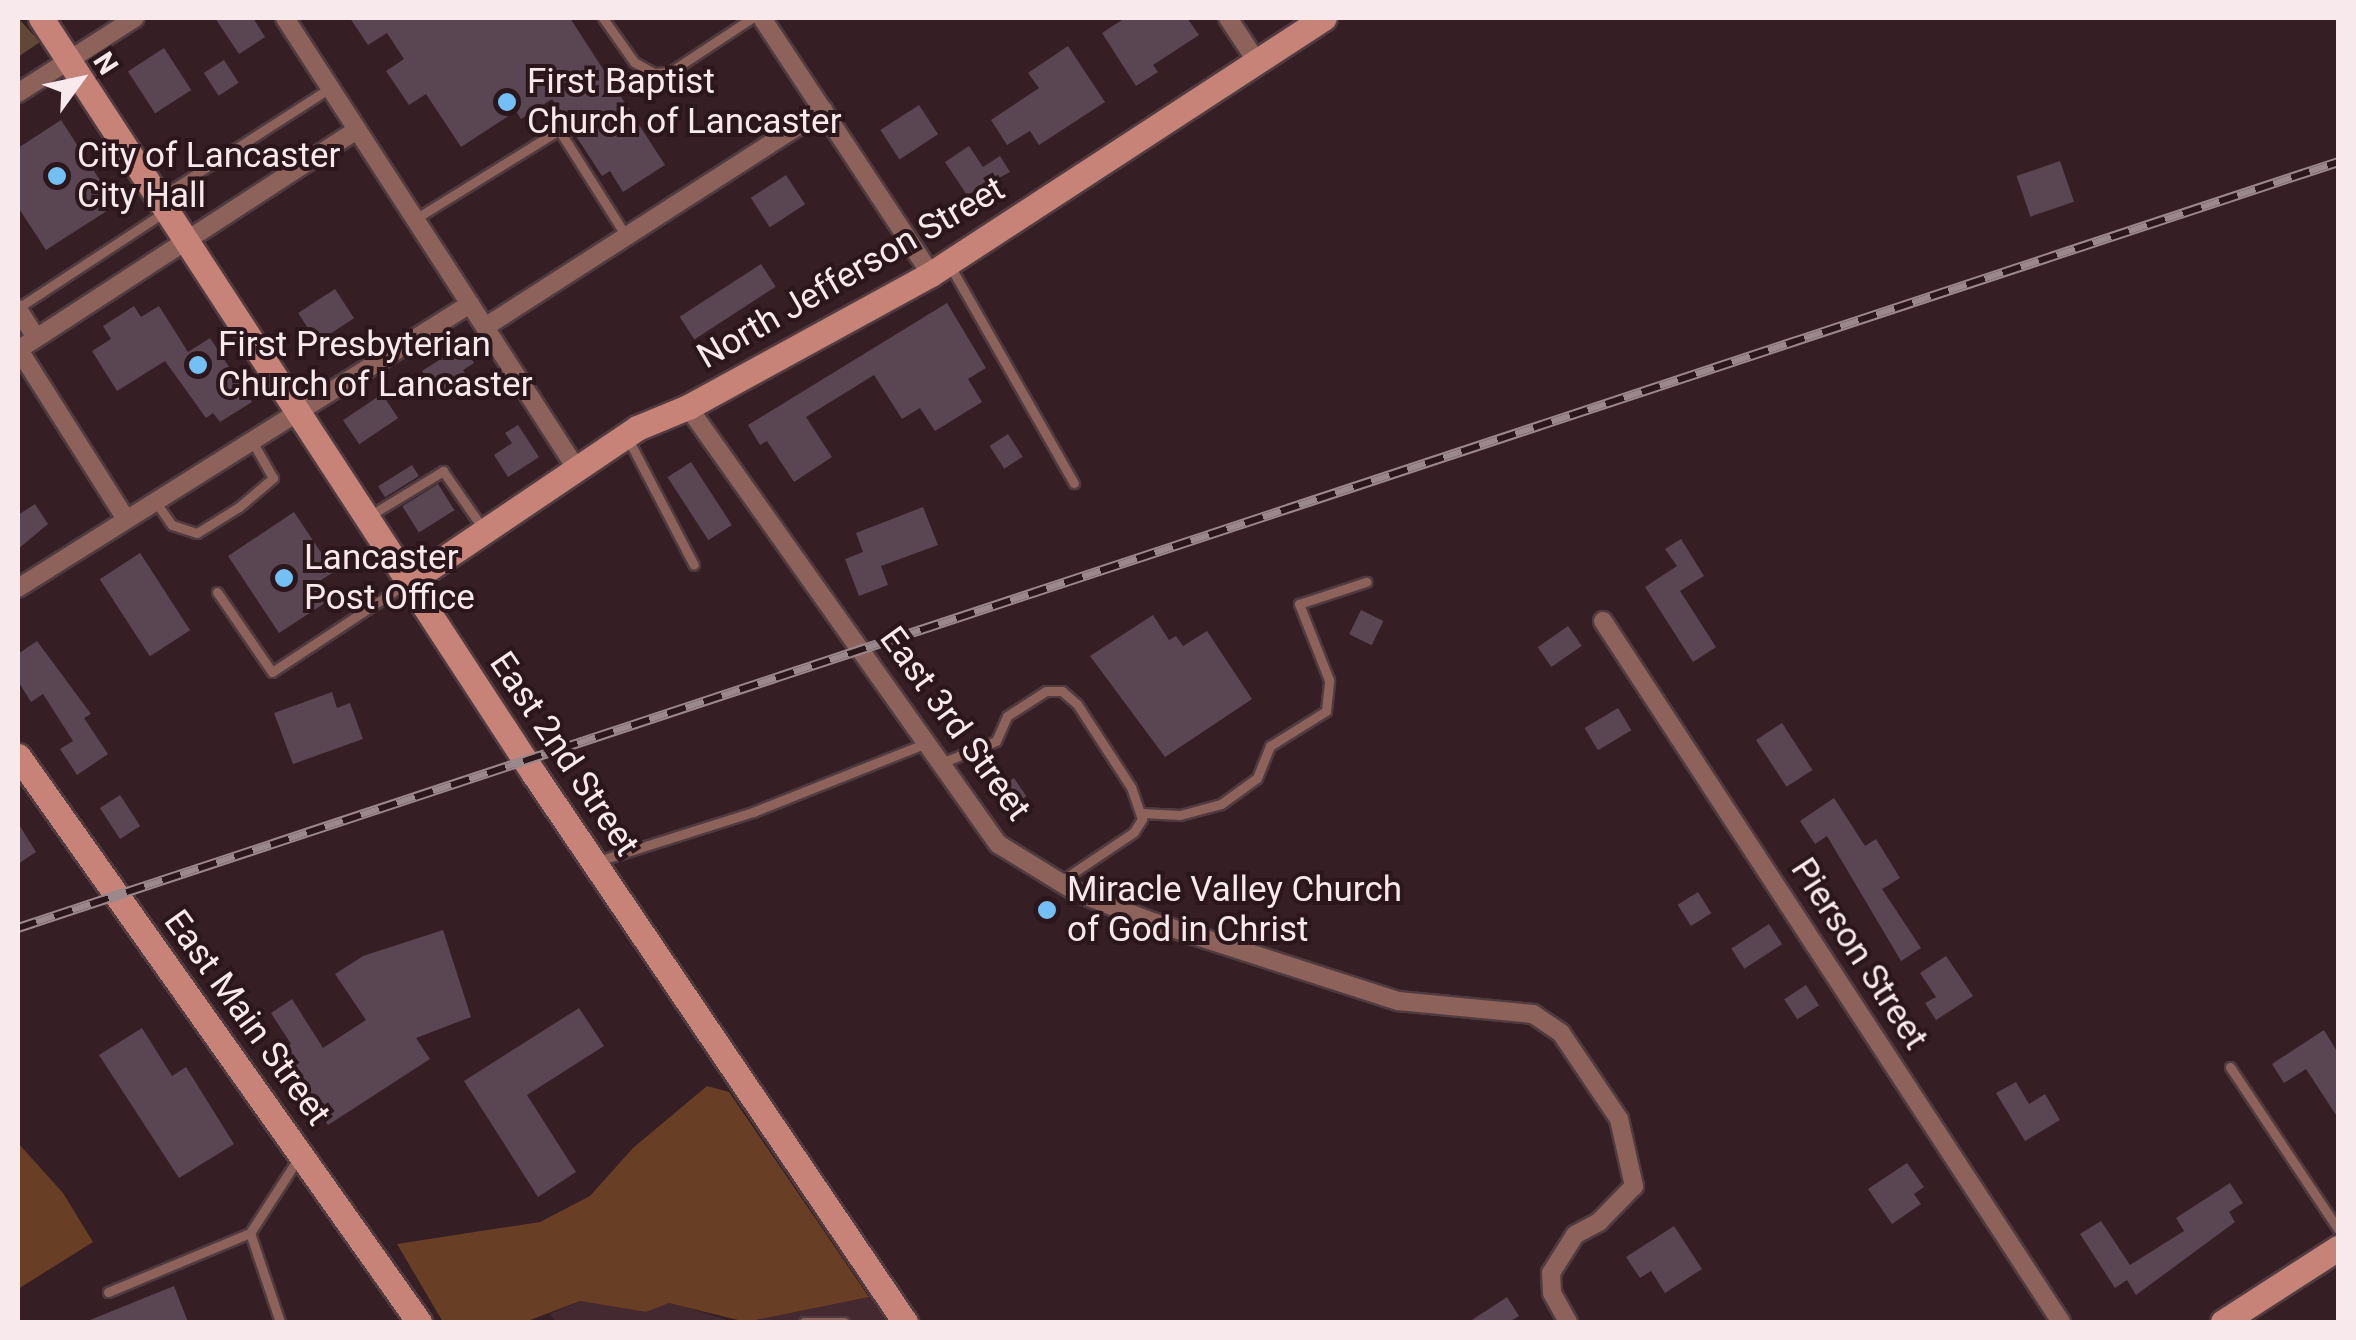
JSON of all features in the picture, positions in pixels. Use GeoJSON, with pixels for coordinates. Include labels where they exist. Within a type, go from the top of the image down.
{"type":"FeatureCollection","features":[{"type":"Feature","properties":{"kind":"street","name":"East 2nd Street"},"geometry":{"type":"LineString","coordinates":[[41,18],[594,863],[904,1322]]}},
{"type":"Feature","properties":{"kind":"street"},"geometry":{"type":"LineString","coordinates":[[18,93],[135,18]]}},
{"type":"Feature","properties":{"kind":"street"},"geometry":{"type":"LineString","coordinates":[[284,18],[576,468]]}},
{"type":"Feature","properties":{"kind":"street"},"geometry":{"type":"LineString","coordinates":[[762,18],[823,110],[940,269]]}},
{"type":"Feature","properties":{"kind":"street"},"geometry":{"type":"LineString","coordinates":[[1228,18],[1257,62]]}},
{"type":"Feature","properties":{"kind":"street","name":"North Jefferson Street"},"geometry":{"type":"LineString","coordinates":[[409,582],[626,435],[688,407],[940,269],[1324,18]]}},
{"type":"Feature","properties":{"kind":"street"},"geometry":{"type":"LineString","coordinates":[[485,327],[823,110]]}},
{"type":"Feature","properties":{"kind":"street"},"geometry":{"type":"LineString","coordinates":[[126,519],[18,350],[357,130]]}},
{"type":"Feature","properties":{"kind":"street"},"geometry":{"type":"LineString","coordinates":[[18,588],[470,304]]}},
{"type":"Feature","properties":{"kind":"street"},"geometry":{"type":"LineString","coordinates":[[18,308],[36,338]]}},
{"type":"Feature","properties":{"kind":"street","name":"East 3rd Street"},"geometry":{"type":"LineString","coordinates":[[688,407],[998,844],[1059,883],[1147,920],[1398,1001],[1534,1014],[1561,1033],[1619,1120],[1634,1186],[1599,1222],[1575,1235],[1550,1273],[1552,1293],[1568,1322]]}},
{"type":"Feature","properties":{"kind":"street","name":"Pierson Street"},"geometry":{"type":"LineString","coordinates":[[1603,621],[2061,1322]]}},
{"type":"Feature","properties":{"kind":"street","name":"East Main Street"},"geometry":{"type":"LineString","coordinates":[[18,756],[419,1322]]}},
{"type":"Feature","properties":{"kind":"street"},"geometry":{"type":"LineString","coordinates":[[2223,1322],[2338,1248]]}},
{"type":"Feature","properties":{"kind":"lane"},"geometry":{"type":"LineString","coordinates":[[603,18],[634,62],[654,73],[670,72],[752,18]]}},
{"type":"Feature","properties":{"kind":"lane"},"geometry":{"type":"LineString","coordinates":[[18,308],[330,88]]}},
{"type":"Feature","properties":{"kind":"lane"},"geometry":{"type":"LineString","coordinates":[[415,219],[559,130],[626,236]]}},
{"type":"Feature","properties":{"kind":"lane"},"geometry":{"type":"LineString","coordinates":[[940,269],[1074,483]]}},
{"type":"Feature","properties":{"kind":"lane"},"geometry":{"type":"LineString","coordinates":[[626,435],[694,565]]}},
{"type":"Feature","properties":{"kind":"lane"},"geometry":{"type":"LineString","coordinates":[[155,501],[172,525],[197,532],[211,524],[273,478],[252,441]]}},
{"type":"Feature","properties":{"kind":"lane"},"geometry":{"type":"LineString","coordinates":[[366,517],[443,471],[484,530]]}},
{"type":"Feature","properties":{"kind":"lane"},"geometry":{"type":"LineString","coordinates":[[217,592],[272,672],[409,582]]}},
{"type":"Feature","properties":{"kind":"lane"},"geometry":{"type":"LineString","coordinates":[[1142,813],[1180,815],[1221,804],[1257,778],[1270,746],[1326,711],[1329,680],[1300,604],[1366,582]]}},
{"type":"Feature","properties":{"kind":"lane"},"geometry":{"type":"LineString","coordinates":[[941,764],[996,742],[1007,716],[1028,699],[1062,691],[1132,787],[1142,813],[1134,832],[1059,883]]}},
{"type":"Feature","properties":{"kind":"lane"},"geometry":{"type":"LineString","coordinates":[[594,863],[753,812],[926,743]]}},
{"type":"Feature","properties":{"kind":"lane"},"geometry":{"type":"LineString","coordinates":[[2230,1067],[2338,1229]]}},
{"type":"Feature","properties":{"kind":"lane"},"geometry":{"type":"LineString","coordinates":[[108,1292],[250,1233],[302,1153]]}},
{"type":"Feature","properties":{"kind":"lane"},"geometry":{"type":"LineString","coordinates":[[250,1233],[280,1322]]}},
{"type":"Feature","properties":{"kind":"lane"},"geometry":{"type":"LineString","coordinates":[[804,1322],[844,1322]]}},
{"type":"Feature","properties":{"kind":"shaded area"},"geometry":{"type":"Polygon","coordinates":[[[18,18],[40,42],[18,57],[18,18]]]}},
{"type":"Feature","properties":{"kind":"shaded area"},"geometry":{"type":"Polygon","coordinates":[[[707,1086],[729,1092],[869,1297],[746,1322],[669,1303],[646,1312],[580,1301],[525,1322],[443,1322],[397,1244],[540,1222],[590,1196],[633,1148],[707,1086]]]}},
{"type":"Feature","properties":{"kind":"shaded area"},"geometry":{"type":"Polygon","coordinates":[[[18,1143],[63,1193],[93,1242],[18,1289],[18,1143]]]}},
{"type":"Feature","properties":{"kind":"shaded area"},"geometry":{"type":"Polygon","coordinates":[[[869,1297],[887,1322],[746,1322],[869,1297]]]}},
{"type":"Feature","properties":{"kind":"shaded area"},"geometry":{"type":"Polygon","coordinates":[[[580,1301],[646,1312],[669,1302],[733,1322],[556,1322],[550,1314],[580,1301]]]}},
{"type":"Feature","properties":{"kind":"building"},"geometry":{"type":"Polygon","coordinates":[[[215,18],[253,18],[265,37],[239,54],[215,18]]]}},
{"type":"Feature","properties":{"kind":"building","name":"First Baptist Church of Lancaster"},"geometry":{"type":"Polygon","coordinates":[[[350,18],[570,18],[665,165],[623,192],[610,171],[602,176],[552,99],[521,119],[516,111],[461,147],[426,94],[409,105],[386,71],[404,59],[387,33],[368,45],[350,18]]]}},
{"type":"Feature","properties":{"kind":"building"},"geometry":{"type":"Polygon","coordinates":[[[1125,18],[1187,18],[1199,35],[1153,65],[1158,72],[1136,86],[1102,33],[1125,18]]]}},
{"type":"Feature","properties":{"kind":"building"},"geometry":{"type":"Polygon","coordinates":[[[1068,46],[1105,102],[1039,145],[1030,131],[1007,145],[991,120],[1039,88],[1028,73],[1068,46]]]}},
{"type":"Feature","properties":{"kind":"building"},"geometry":{"type":"Polygon","coordinates":[[[164,48],[191,90],[155,113],[128,71],[164,48]]]}},
{"type":"Feature","properties":{"kind":"building"},"geometry":{"type":"Polygon","coordinates":[[[224,60],[239,83],[219,96],[204,73],[224,60]]]}},
{"type":"Feature","properties":{"kind":"building"},"geometry":{"type":"Polygon","coordinates":[[[919,105],[938,134],[899,159],[880,130],[919,105]]]}},
{"type":"Feature","properties":{"kind":"building","name":"City of Lancaster City Hall"},"geometry":{"type":"Polygon","coordinates":[[[61,120],[116,205],[46,250],[18,207],[18,148],[61,120]]]}},
{"type":"Feature","properties":{"kind":"building"},"geometry":{"type":"Polygon","coordinates":[[[969,146],[983,167],[1000,156],[1010,172],[967,195],[945,162],[969,146]]]}},
{"type":"Feature","properties":{"kind":"building"},"geometry":{"type":"Polygon","coordinates":[[[2060,161],[2074,202],[2031,217],[2017,176],[2060,161]]]}},
{"type":"Feature","properties":{"kind":"building"},"geometry":{"type":"Polygon","coordinates":[[[786,175],[805,204],[770,227],[751,198],[786,175]]]}},
{"type":"Feature","properties":{"kind":"building"},"geometry":{"type":"Polygon","coordinates":[[[761,264],[776,287],[694,339],[680,317],[761,264]]]}},
{"type":"Feature","properties":{"kind":"building"},"geometry":{"type":"Polygon","coordinates":[[[335,289],[354,318],[317,342],[298,313],[335,289]]]}},
{"type":"Feature","properties":{"kind":"building"},"geometry":{"type":"Polygon","coordinates":[[[947,303],[986,368],[968,379],[982,402],[935,431],[920,408],[902,419],[874,375],[806,417],[832,457],[794,482],[767,441],[760,445],[748,425],[947,303]]]}},
{"type":"Feature","properties":{"kind":"building","name":"First Presbyterian Church of Lancaster"},"geometry":{"type":"Polygon","coordinates":[[[134,306],[141,317],[159,306],[188,352],[210,338],[252,402],[220,422],[213,413],[206,418],[165,361],[117,391],[92,351],[111,339],[103,326],[134,306]]]}},
{"type":"Feature","properties":{"kind":"building"},"geometry":{"type":"Polygon","coordinates":[[[463,345],[474,363],[463,370],[468,378],[438,397],[422,371],[463,345]]]}},
{"type":"Feature","properties":{"kind":"building"},"geometry":{"type":"Polygon","coordinates":[[[382,394],[398,418],[359,444],[343,420],[382,394]]]}},
{"type":"Feature","properties":{"kind":"building"},"geometry":{"type":"Polygon","coordinates":[[[518,425],[539,457],[508,477],[494,455],[512,443],[505,433],[518,425]]]}},
{"type":"Feature","properties":{"kind":"building"},"geometry":{"type":"Polygon","coordinates":[[[1008,434],[1023,457],[1004,469],[990,446],[1008,434]]]}},
{"type":"Feature","properties":{"kind":"building"},"geometry":{"type":"Polygon","coordinates":[[[691,462],[732,525],[708,540],[668,477],[691,462]]]}},
{"type":"Feature","properties":{"kind":"building"},"geometry":{"type":"Polygon","coordinates":[[[412,465],[419,476],[385,497],[378,486],[412,465]]]}},
{"type":"Feature","properties":{"kind":"building"},"geometry":{"type":"Polygon","coordinates":[[[438,484],[454,510],[419,533],[402,506],[438,484]]]}},
{"type":"Feature","properties":{"kind":"building"},"geometry":{"type":"Polygon","coordinates":[[[35,504],[48,524],[18,549],[18,515],[35,504]]]}},
{"type":"Feature","properties":{"kind":"building"},"geometry":{"type":"Polygon","coordinates":[[[923,507],[938,545],[881,566],[888,585],[859,596],[845,559],[863,552],[856,533],[923,507]]]}},
{"type":"Feature","properties":{"kind":"building","name":"Lancaster Post Office"},"geometry":{"type":"Polygon","coordinates":[[[294,512],[334,572],[316,583],[328,601],[279,633],[228,556],[294,512]]]}},
{"type":"Feature","properties":{"kind":"building"},"geometry":{"type":"Polygon","coordinates":[[[1681,539],[1704,576],[1680,591],[1716,647],[1693,662],[1645,587],[1677,566],[1665,549],[1681,539]]]}},
{"type":"Feature","properties":{"kind":"building"},"geometry":{"type":"Polygon","coordinates":[[[140,553],[190,630],[150,656],[100,579],[140,553]]]}},
{"type":"Feature","properties":{"kind":"building"},"geometry":{"type":"Polygon","coordinates":[[[1361,610],[1383,621],[1372,645],[1349,634],[1361,610]]]}},
{"type":"Feature","properties":{"kind":"building"},"geometry":{"type":"Polygon","coordinates":[[[1153,615],[1169,640],[1176,636],[1183,646],[1207,631],[1252,699],[1165,757],[1090,656],[1153,615]]]}},
{"type":"Feature","properties":{"kind":"building"},"geometry":{"type":"Polygon","coordinates":[[[1568,626],[1582,646],[1551,667],[1538,647],[1568,626]]]}},
{"type":"Feature","properties":{"kind":"building"},"geometry":{"type":"Polygon","coordinates":[[[37,641],[91,714],[84,718],[108,754],[77,775],[60,749],[73,741],[43,694],[31,702],[18,681],[18,654],[37,641]]]}},
{"type":"Feature","properties":{"kind":"building"},"geometry":{"type":"Polygon","coordinates":[[[332,692],[337,708],[350,703],[363,739],[293,764],[274,713],[332,692]]]}},
{"type":"Feature","properties":{"kind":"building"},"geometry":{"type":"Polygon","coordinates":[[[1618,708],[1631,730],[1598,750],[1585,728],[1618,708]]]}},
{"type":"Feature","properties":{"kind":"building"},"geometry":{"type":"Polygon","coordinates":[[[1782,723],[1812,770],[1787,787],[1756,740],[1782,723]]]}},
{"type":"Feature","properties":{"kind":"building"},"geometry":{"type":"Polygon","coordinates":[[[1014,778],[1026,796],[1012,806],[1000,788],[1014,778]]]}},
{"type":"Feature","properties":{"kind":"building"},"geometry":{"type":"Polygon","coordinates":[[[120,795],[140,826],[120,839],[100,808],[120,795]]]}},
{"type":"Feature","properties":{"kind":"building"},"geometry":{"type":"Polygon","coordinates":[[[1834,798],[1865,846],[1876,839],[1900,878],[1882,889],[1921,948],[1901,961],[1827,836],[1815,844],[1800,821],[1834,798]]]}},
{"type":"Feature","properties":{"kind":"building"},"geometry":{"type":"Polygon","coordinates":[[[18,823],[36,852],[18,864],[18,823]]]}},
{"type":"Feature","properties":{"kind":"building"},"geometry":{"type":"Polygon","coordinates":[[[1698,892],[1711,913],[1691,926],[1678,905],[1698,892]]]}},
{"type":"Feature","properties":{"kind":"building"},"geometry":{"type":"Polygon","coordinates":[[[1769,924],[1782,944],[1744,969],[1731,949],[1769,924]]]}},
{"type":"Feature","properties":{"kind":"building"},"geometry":{"type":"Polygon","coordinates":[[[443,930],[471,1017],[416,1038],[430,1059],[328,1125],[280,1051],[291,1044],[271,1013],[292,999],[323,1048],[366,1020],[335,974],[363,956],[443,930]]]}},
{"type":"Feature","properties":{"kind":"building"},"geometry":{"type":"Polygon","coordinates":[[[1946,956],[1973,996],[1936,1020],[1925,1003],[1936,997],[1920,973],[1946,956]]]}},
{"type":"Feature","properties":{"kind":"building"},"geometry":{"type":"Polygon","coordinates":[[[1806,985],[1819,1005],[1797,1019],[1784,999],[1806,985]]]}},
{"type":"Feature","properties":{"kind":"building"},"geometry":{"type":"Polygon","coordinates":[[[579,1008],[604,1046],[527,1095],[576,1172],[538,1197],[464,1081],[579,1008]]]}},
{"type":"Feature","properties":{"kind":"building"},"geometry":{"type":"Polygon","coordinates":[[[142,1028],[172,1076],[186,1067],[234,1144],[179,1178],[99,1055],[142,1028]]]}},
{"type":"Feature","properties":{"kind":"building"},"geometry":{"type":"Polygon","coordinates":[[[2324,1030],[2338,1053],[2338,1118],[2306,1069],[2284,1083],[2272,1064],[2324,1030]]]}},
{"type":"Feature","properties":{"kind":"building"},"geometry":{"type":"Polygon","coordinates":[[[2016,1082],[2029,1104],[2045,1094],[2060,1120],[2025,1141],[1996,1093],[2016,1082]]]}},
{"type":"Feature","properties":{"kind":"building"},"geometry":{"type":"Polygon","coordinates":[[[1907,1163],[1924,1187],[1914,1194],[1921,1204],[1892,1224],[1868,1189],[1907,1163]]]}},
{"type":"Feature","properties":{"kind":"building"},"geometry":{"type":"Polygon","coordinates":[[[2230,1183],[2243,1203],[2229,1212],[2235,1222],[2136,1295],[2127,1280],[2115,1288],[2080,1234],[2101,1221],[2130,1265],[2184,1231],[2176,1218],[2230,1183]]]}},
{"type":"Feature","properties":{"kind":"building"},"geometry":{"type":"Polygon","coordinates":[[[1674,1226],[1702,1269],[1665,1293],[1651,1271],[1640,1278],[1626,1257],[1674,1226]]]}},
{"type":"Feature","properties":{"kind":"building"},"geometry":{"type":"Polygon","coordinates":[[[174,1286],[188,1322],[85,1322],[174,1286]]]}},
{"type":"Feature","properties":{"kind":"building"},"geometry":{"type":"Polygon","coordinates":[[[1507,1297],[1519,1316],[1509,1322],[1469,1322],[1507,1297]]]}},
{"type":"Feature","properties":{"kind":"railway"},"geometry":{"type":"LineString","coordinates":[[18,928],[2338,162]]}},
{"type":"Feature","properties":{"kind":"place","name":"First Baptist Church of Lancaster"},"geometry":{"type":"Point","coordinates":[507,102]}},
{"type":"Feature","properties":{"kind":"place","name":"City of Lancaster City Hall"},"geometry":{"type":"Point","coordinates":[57,176]}},
{"type":"Feature","properties":{"kind":"place","name":"First Presbyterian Church of Lancaster"},"geometry":{"type":"Point","coordinates":[198,365]}},
{"type":"Feature","properties":{"kind":"place","name":"Lancaster Post Office"},"geometry":{"type":"Point","coordinates":[284,578]}},
{"type":"Feature","properties":{"kind":"place","name":"Miracle Valley Church of God in Christ"},"geometry":{"type":"Point","coordinates":[1047,910]}}]}
